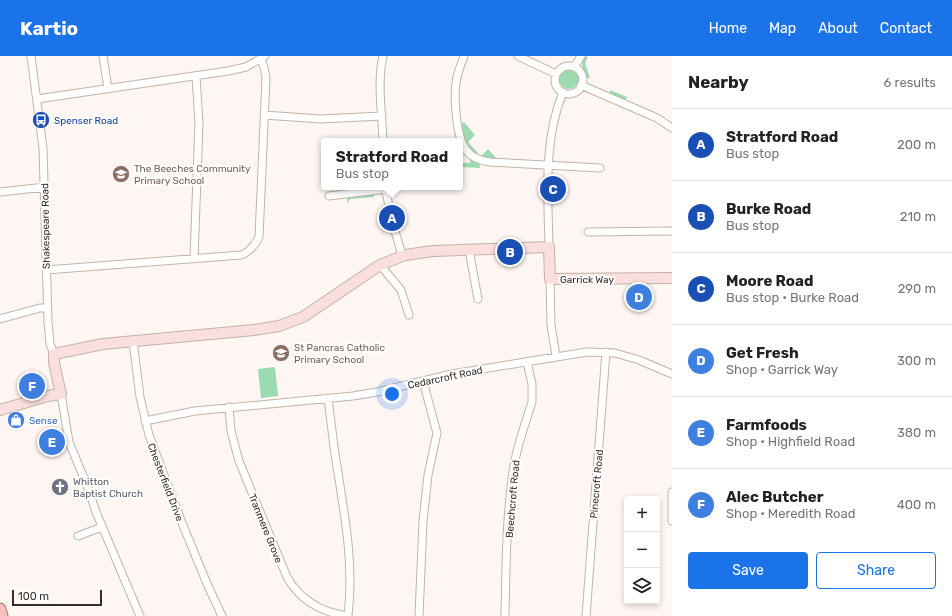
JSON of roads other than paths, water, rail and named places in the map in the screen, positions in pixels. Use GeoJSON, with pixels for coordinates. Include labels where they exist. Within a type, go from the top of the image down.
{"type":"FeatureCollection","features":[{"type":"Feature","properties":{"kind":"main road"},"geometry":{"type":"LineString","coordinates":[[0,609],[2,616]]}},
{"type":"Feature","properties":{"kind":"street","name":"Shakespeare Road"},"geometry":{"type":"LineString","coordinates":[[31,56],[43,148],[47,308],[50,344],[54,354],[54,363],[61,394]]}},
{"type":"Feature","properties":{"kind":"street"},"geometry":{"type":"LineString","coordinates":[[103,56],[108,89]]}},
{"type":"Feature","properties":{"kind":"street"},"geometry":{"type":"LineString","coordinates":[[383,56],[381,76],[383,138]]}},
{"type":"Feature","properties":{"kind":"street"},"geometry":{"type":"LineString","coordinates":[[460,138],[456,91],[458,71],[464,56]]}},
{"type":"Feature","properties":{"kind":"street"},"geometry":{"type":"LineString","coordinates":[[518,56],[556,74]]}},
{"type":"Feature","properties":{"kind":"street"},"geometry":{"type":"LineString","coordinates":[[574,67],[580,56]]}},
{"type":"Feature","properties":{"kind":"street"},"geometry":{"type":"LineString","coordinates":[[37,99],[241,68],[263,57],[266,74],[259,238],[246,252],[241,255],[46,270]]}},
{"type":"Feature","properties":{"kind":"street"},"geometry":{"type":"LineString","coordinates":[[570,66],[574,67],[581,74],[581,85],[574,92],[563,92],[555,83],[556,74],[561,68],[570,66]]}},
{"type":"Feature","properties":{"kind":"street"},"geometry":{"type":"LineString","coordinates":[[194,258],[199,123],[196,76]]}},
{"type":"Feature","properties":{"kind":"street"},"geometry":{"type":"LineString","coordinates":[[581,85],[657,118],[672,128]]}},
{"type":"Feature","properties":{"kind":"street"},"geometry":{"type":"LineString","coordinates":[[556,356],[551,325],[548,166],[551,130],[563,92]]}},
{"type":"Feature","properties":{"kind":"street"},"geometry":{"type":"LineString","coordinates":[[264,115],[321,119],[382,116]]}},
{"type":"Feature","properties":{"kind":"street"},"geometry":{"type":"LineString","coordinates":[[463,144],[465,149],[477,159],[485,162],[600,168]]}},
{"type":"Feature","properties":{"kind":"street"},"geometry":{"type":"LineString","coordinates":[[0,192],[44,187]]}},
{"type":"Feature","properties":{"kind":"street"},"geometry":{"type":"LineString","coordinates":[[329,196],[371,190]]}},
{"type":"Feature","properties":{"kind":"street"},"geometry":{"type":"LineString","coordinates":[[385,190],[392,222],[402,256]]}},
{"type":"Feature","properties":{"kind":"street"},"geometry":{"type":"LineString","coordinates":[[588,232],[672,231]]}},
{"type":"Feature","properties":{"kind":"street"},"geometry":{"type":"LineString","coordinates":[[54,354],[88,346],[259,329],[285,324],[308,314],[380,265],[402,256],[433,251],[549,247]]}},
{"type":"Feature","properties":{"kind":"street"},"geometry":{"type":"LineString","coordinates":[[469,250],[478,299]]}},
{"type":"Feature","properties":{"kind":"street"},"geometry":{"type":"LineString","coordinates":[[380,265],[401,290],[409,315]]}},
{"type":"Feature","properties":{"kind":"street","name":"Garrick Way"},"geometry":{"type":"LineString","coordinates":[[550,279],[672,278]]}},
{"type":"Feature","properties":{"kind":"street"},"geometry":{"type":"LineString","coordinates":[[0,319],[47,308]]}},
{"type":"Feature","properties":{"kind":"street","name":"Chesterfield Drive"},"geometry":{"type":"LineString","coordinates":[[133,341],[138,384],[145,421],[157,459],[208,586],[222,616]]}},
{"type":"Feature","properties":{"kind":"street","name":"Cedarcroft Road"},"geometry":{"type":"LineString","coordinates":[[145,421],[195,411],[377,392],[423,381],[556,356],[587,352],[606,352],[629,357],[672,374]]}},
{"type":"Feature","properties":{"kind":"street","name":"Pinecroft Road"},"geometry":{"type":"LineString","coordinates":[[586,616],[606,352]]}},
{"type":"Feature","properties":{"kind":"street","name":"Beechcroft Road"},"geometry":{"type":"LineString","coordinates":[[505,616],[512,478],[516,454],[532,402],[527,362]]}},
{"type":"Feature","properties":{"kind":"street"},"geometry":{"type":"LineString","coordinates":[[419,616],[423,521],[427,482],[437,433],[423,381]]}},
{"type":"Feature","properties":{"kind":"street"},"geometry":{"type":"LineString","coordinates":[[0,410],[48,396],[61,394],[69,442],[102,527],[140,616]]}},
{"type":"Feature","properties":{"kind":"street"},"geometry":{"type":"LineString","coordinates":[[328,398],[334,447],[345,510],[349,550],[347,616]]}},
{"type":"Feature","properties":{"kind":"street","name":"Tranmere Grove"},"geometry":{"type":"LineString","coordinates":[[229,407],[231,430],[239,461],[287,577],[298,592],[311,603],[331,613],[347,616]]}},
{"type":"Feature","properties":{"kind":"street"},"geometry":{"type":"LineString","coordinates":[[672,492],[672,522]]}},
{"type":"Feature","properties":{"kind":"street"},"geometry":{"type":"LineString","coordinates":[[78,536],[102,527]]}},
{"type":"Feature","properties":{"kind":"place","name":"Spenser Road"},"geometry":{"type":"Point","coordinates":[41,120]}},
{"type":"Feature","properties":{"kind":"place","name":"The Beeches Community Primary School"},"geometry":{"type":"Point","coordinates":[121,174]}},
{"type":"Feature","properties":{"kind":"place","name":"Moore Road"},"geometry":{"type":"Point","coordinates":[553,189]}},
{"type":"Feature","properties":{"kind":"place","name":"Stratford Road"},"geometry":{"type":"Point","coordinates":[392,218]}},
{"type":"Feature","properties":{"kind":"place","name":"Burke Road"},"geometry":{"type":"Point","coordinates":[510,252]}},
{"type":"Feature","properties":{"kind":"place","name":"Get Fresh"},"geometry":{"type":"Point","coordinates":[639,297]}},
{"type":"Feature","properties":{"kind":"place","name":"St Pancras Catholic Primary School"},"geometry":{"type":"Point","coordinates":[281,353]}},
{"type":"Feature","properties":{"kind":"place","name":"Alec Butcher"},"geometry":{"type":"Point","coordinates":[32,386]}},
{"type":"Feature","properties":{"kind":"place","name":"Sense"},"geometry":{"type":"Point","coordinates":[16,420]}},
{"type":"Feature","properties":{"kind":"place","name":"Farmfoods"},"geometry":{"type":"Point","coordinates":[52,442]}},
{"type":"Feature","properties":{"kind":"place","name":"Whitton Baptist Church"},"geometry":{"type":"Point","coordinates":[60,487]}}]}
